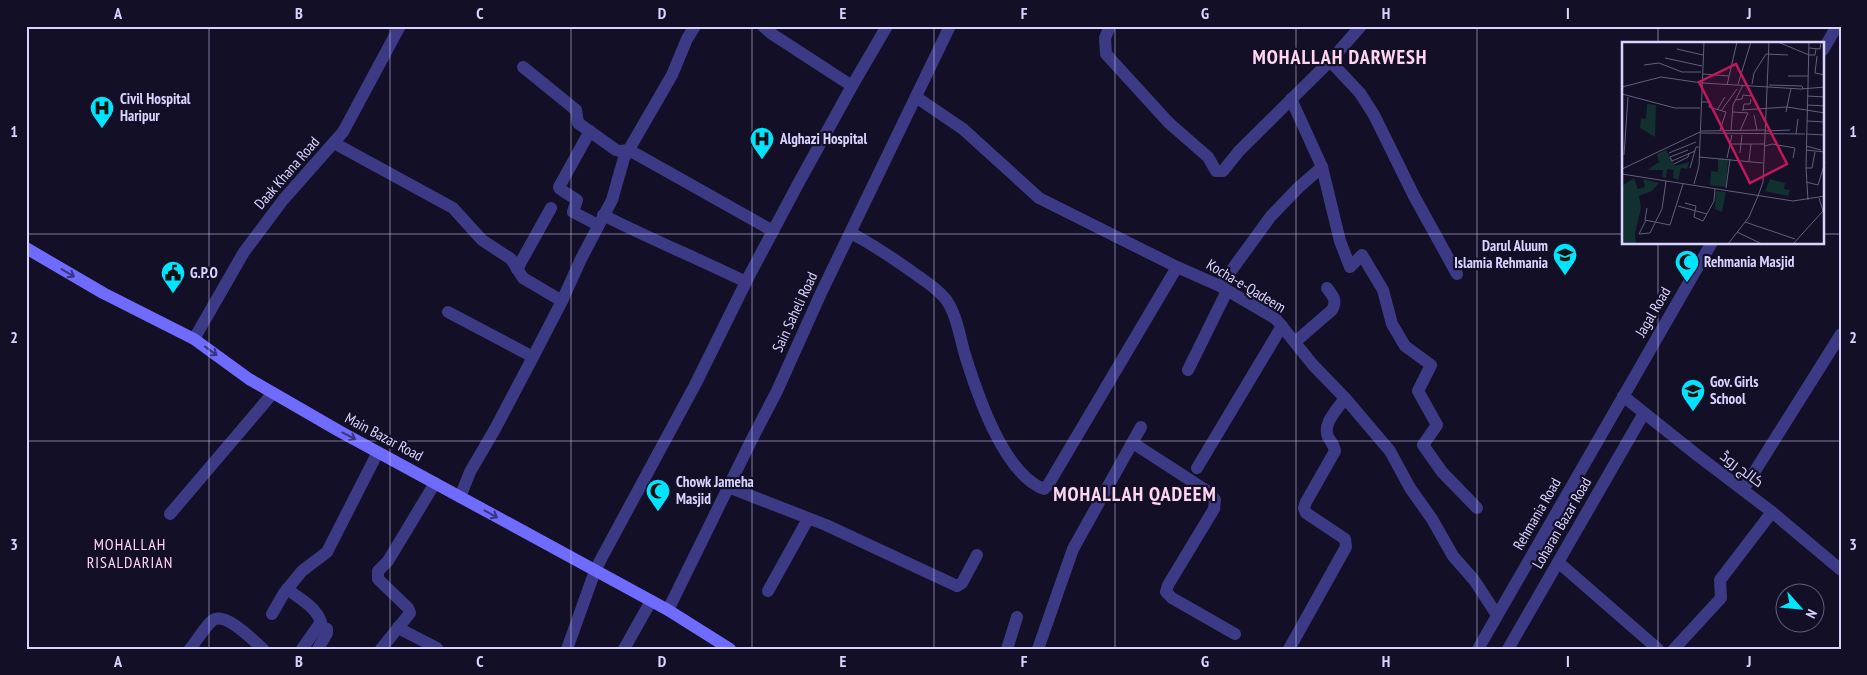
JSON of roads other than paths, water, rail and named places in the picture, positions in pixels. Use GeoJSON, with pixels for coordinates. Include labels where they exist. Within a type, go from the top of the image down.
{"type":"FeatureCollection","features":[{"type":"Feature","properties":{"kind":"main road","name":"Main Bazar Road"},"geometry":{"type":"LineString","coordinates":[[26,248],[103,293],[194,339],[249,379],[273,393],[668,610],[730,649]]}},
{"type":"Feature","properties":{"kind":"street","name":"Daak Khana Road"},"geometry":{"type":"LineString","coordinates":[[194,339],[244,252],[283,200],[343,132],[400,26]]}},
{"type":"Feature","properties":{"kind":"street"},"geometry":{"type":"LineString","coordinates":[[460,496],[470,472],[533,357],[612,200],[624,158],[672,75],[686,39],[695,26]]}},
{"type":"Feature","properties":{"kind":"street"},"geometry":{"type":"LineString","coordinates":[[763,26],[772,34],[852,86]]}},
{"type":"Feature","properties":{"kind":"street"},"geometry":{"type":"LineString","coordinates":[[567,649],[595,571],[695,385],[773,231],[887,26]]}},
{"type":"Feature","properties":{"kind":"street","name":"Sain Saheli Road"},"geometry":{"type":"LineString","coordinates":[[668,610],[752,438],[777,392],[799,340],[950,26]]}},
{"type":"Feature","properties":{"kind":"street"},"geometry":{"type":"LineString","coordinates":[[1110,26],[1105,38],[1106,54],[1169,123],[1208,157],[1216,171],[1223,171],[1239,151],[1330,61],[1361,26]]}},
{"type":"Feature","properties":{"kind":"street"},"geometry":{"type":"LineString","coordinates":[[1824,48],[1837,26]]}},
{"type":"Feature","properties":{"kind":"street"},"geometry":{"type":"LineString","coordinates":[[1330,61],[1360,93],[1374,115],[1414,196],[1457,274]]}},
{"type":"Feature","properties":{"kind":"street"},"geometry":{"type":"LineString","coordinates":[[523,67],[576,110],[578,123],[616,150],[620,152],[629,150],[773,231]]}},
{"type":"Feature","properties":{"kind":"street","name":"Kocha-e-Qadeem"},"geometry":{"type":"LineString","coordinates":[[916,97],[963,129],[1039,198],[1223,288],[1276,319],[1313,365],[1345,398],[1390,451],[1410,488],[1432,519],[1453,556],[1474,580],[1497,615]]}},
{"type":"Feature","properties":{"kind":"street"},"geometry":{"type":"LineString","coordinates":[[1291,99],[1322,167],[1340,241],[1350,267],[1362,255],[1383,290],[1392,324],[1405,346],[1432,365],[1418,391],[1437,425],[1423,445],[1442,472],[1477,508]]}},
{"type":"Feature","properties":{"kind":"street"},"geometry":{"type":"LineString","coordinates":[[590,131],[559,187],[577,200],[573,212],[601,220],[696,257],[746,282]]}},
{"type":"Feature","properties":{"kind":"street"},"geometry":{"type":"LineString","coordinates":[[334,143],[453,208],[482,240],[511,259],[523,278],[562,301]]}},
{"type":"Feature","properties":{"kind":"street"},"geometry":{"type":"LineString","coordinates":[[1188,370],[1223,288],[1271,216],[1322,167]]}},
{"type":"Feature","properties":{"kind":"street"},"geometry":{"type":"LineString","coordinates":[[518,270],[551,208]]}},
{"type":"Feature","properties":{"kind":"street"},"geometry":{"type":"LineString","coordinates":[[852,232],[886,252],[932,286],[946,300],[955,317],[978,395],[993,428],[1015,468],[1038,487],[1044,489],[1086,422],[1099,396],[1177,267]]}},
{"type":"Feature","properties":{"kind":"street","name":"Jagal Road"},"geometry":{"type":"LineString","coordinates":[[1623,396],[1710,245]]}},
{"type":"Feature","properties":{"kind":"street"},"geometry":{"type":"LineString","coordinates":[[1295,342],[1332,310],[1335,304],[1334,298],[1327,288]]}},
{"type":"Feature","properties":{"kind":"street"},"geometry":{"type":"LineString","coordinates":[[448,312],[533,357]]}},
{"type":"Feature","properties":{"kind":"street"},"geometry":{"type":"LineString","coordinates":[[1197,468],[1282,326]]}},
{"type":"Feature","properties":{"kind":"street"},"geometry":{"type":"LineString","coordinates":[[1743,490],[1841,334]]}},
{"type":"Feature","properties":{"kind":"street"},"geometry":{"type":"LineString","coordinates":[[170,514],[273,393]]}},
{"type":"Feature","properties":{"kind":"street","name":"کالج روڈ"},"geometry":{"type":"LineString","coordinates":[[1623,396],[1772,512],[1841,570]]}},
{"type":"Feature","properties":{"kind":"street","name":"Rehmania Road"},"geometry":{"type":"LineString","coordinates":[[1478,649],[1623,396]]}},
{"type":"Feature","properties":{"kind":"street"},"geometry":{"type":"LineString","coordinates":[[1288,649],[1346,547],[1345,539],[1306,513],[1304,508],[1335,451],[1335,447],[1328,436],[1327,428],[1328,423],[1345,398]]}},
{"type":"Feature","properties":{"kind":"street","name":"Loharan Bazar Road"},"geometry":{"type":"LineString","coordinates":[[1508,649],[1644,413]]}},
{"type":"Feature","properties":{"kind":"street"},"geometry":{"type":"LineString","coordinates":[[1038,649],[1073,549],[1141,427]]}},
{"type":"Feature","properties":{"kind":"street"},"geometry":{"type":"LineString","coordinates":[[1133,442],[1210,493],[1215,500],[1214,508],[1168,585],[1166,592],[1172,598],[1235,634]]}},
{"type":"Feature","properties":{"kind":"street"},"geometry":{"type":"LineString","coordinates":[[272,614],[287,589],[302,571],[327,552],[378,452]]}},
{"type":"Feature","properties":{"kind":"street"},"geometry":{"type":"LineString","coordinates":[[381,649],[410,613],[408,608],[376,575],[388,561],[435,482]]}},
{"type":"Feature","properties":{"kind":"street"},"geometry":{"type":"LineString","coordinates":[[728,487],[826,525],[958,586],[977,555]]}},
{"type":"Feature","properties":{"kind":"street"},"geometry":{"type":"LineString","coordinates":[[1674,649],[1721,598],[1720,580],[1772,512]]}},
{"type":"Feature","properties":{"kind":"street"},"geometry":{"type":"LineString","coordinates":[[768,591],[808,519]]}},
{"type":"Feature","properties":{"kind":"street"},"geometry":{"type":"LineString","coordinates":[[1558,562],[1658,649]]}},
{"type":"Feature","properties":{"kind":"street"},"geometry":{"type":"LineString","coordinates":[[287,589],[319,616],[320,626],[302,649]]}},
{"type":"Feature","properties":{"kind":"street"},"geometry":{"type":"LineString","coordinates":[[624,649],[651,601]]}},
{"type":"Feature","properties":{"kind":"street"},"geometry":{"type":"LineString","coordinates":[[1007,649],[1017,617]]}},
{"type":"Feature","properties":{"kind":"street"},"geometry":{"type":"LineString","coordinates":[[190,649],[212,620],[221,618],[231,622],[263,649]]}},
{"type":"Feature","properties":{"kind":"street"},"geometry":{"type":"LineString","coordinates":[[318,649],[327,633],[327,629],[320,626]]}},
{"type":"Feature","properties":{"kind":"street"},"geometry":{"type":"LineString","coordinates":[[398,627],[437,648]]}},
{"type":"Feature","properties":{"kind":"place","name":"Civil Hospital Haripur"},"geometry":{"type":"Point","coordinates":[102,129]}},
{"type":"Feature","properties":{"kind":"place","name":"Alghazi Hospital"},"geometry":{"type":"Point","coordinates":[762,160]}},
{"type":"Feature","properties":{"kind":"place","name":"Darul Aluum Islamia Rehmania"},"geometry":{"type":"Point","coordinates":[1565,276]}},
{"type":"Feature","properties":{"kind":"place","name":"Rehmania Masjid"},"geometry":{"type":"Point","coordinates":[1687,283]}},
{"type":"Feature","properties":{"kind":"place","name":"G.P.O"},"geometry":{"type":"Point","coordinates":[173,294]}},
{"type":"Feature","properties":{"kind":"place","name":"Gov. Girls School"},"geometry":{"type":"Point","coordinates":[1693,412]}},
{"type":"Feature","properties":{"kind":"place","name":"Chowk Jameha Masjid"},"geometry":{"type":"Point","coordinates":[658,512]}},
{"type":"Feature","properties":{"kind":"district","name":"MOHALLAH DARWESH"},"geometry":{"type":"Point","coordinates":[1340,57]}},
{"type":"Feature","properties":{"kind":"district","name":"MOHALLAH QADEEM"},"geometry":{"type":"Point","coordinates":[1135,494]}},
{"type":"Feature","properties":{"kind":"district","name":"MOHALLAH RISALDARIAN"},"geometry":{"type":"Point","coordinates":[130,553]}}]}
